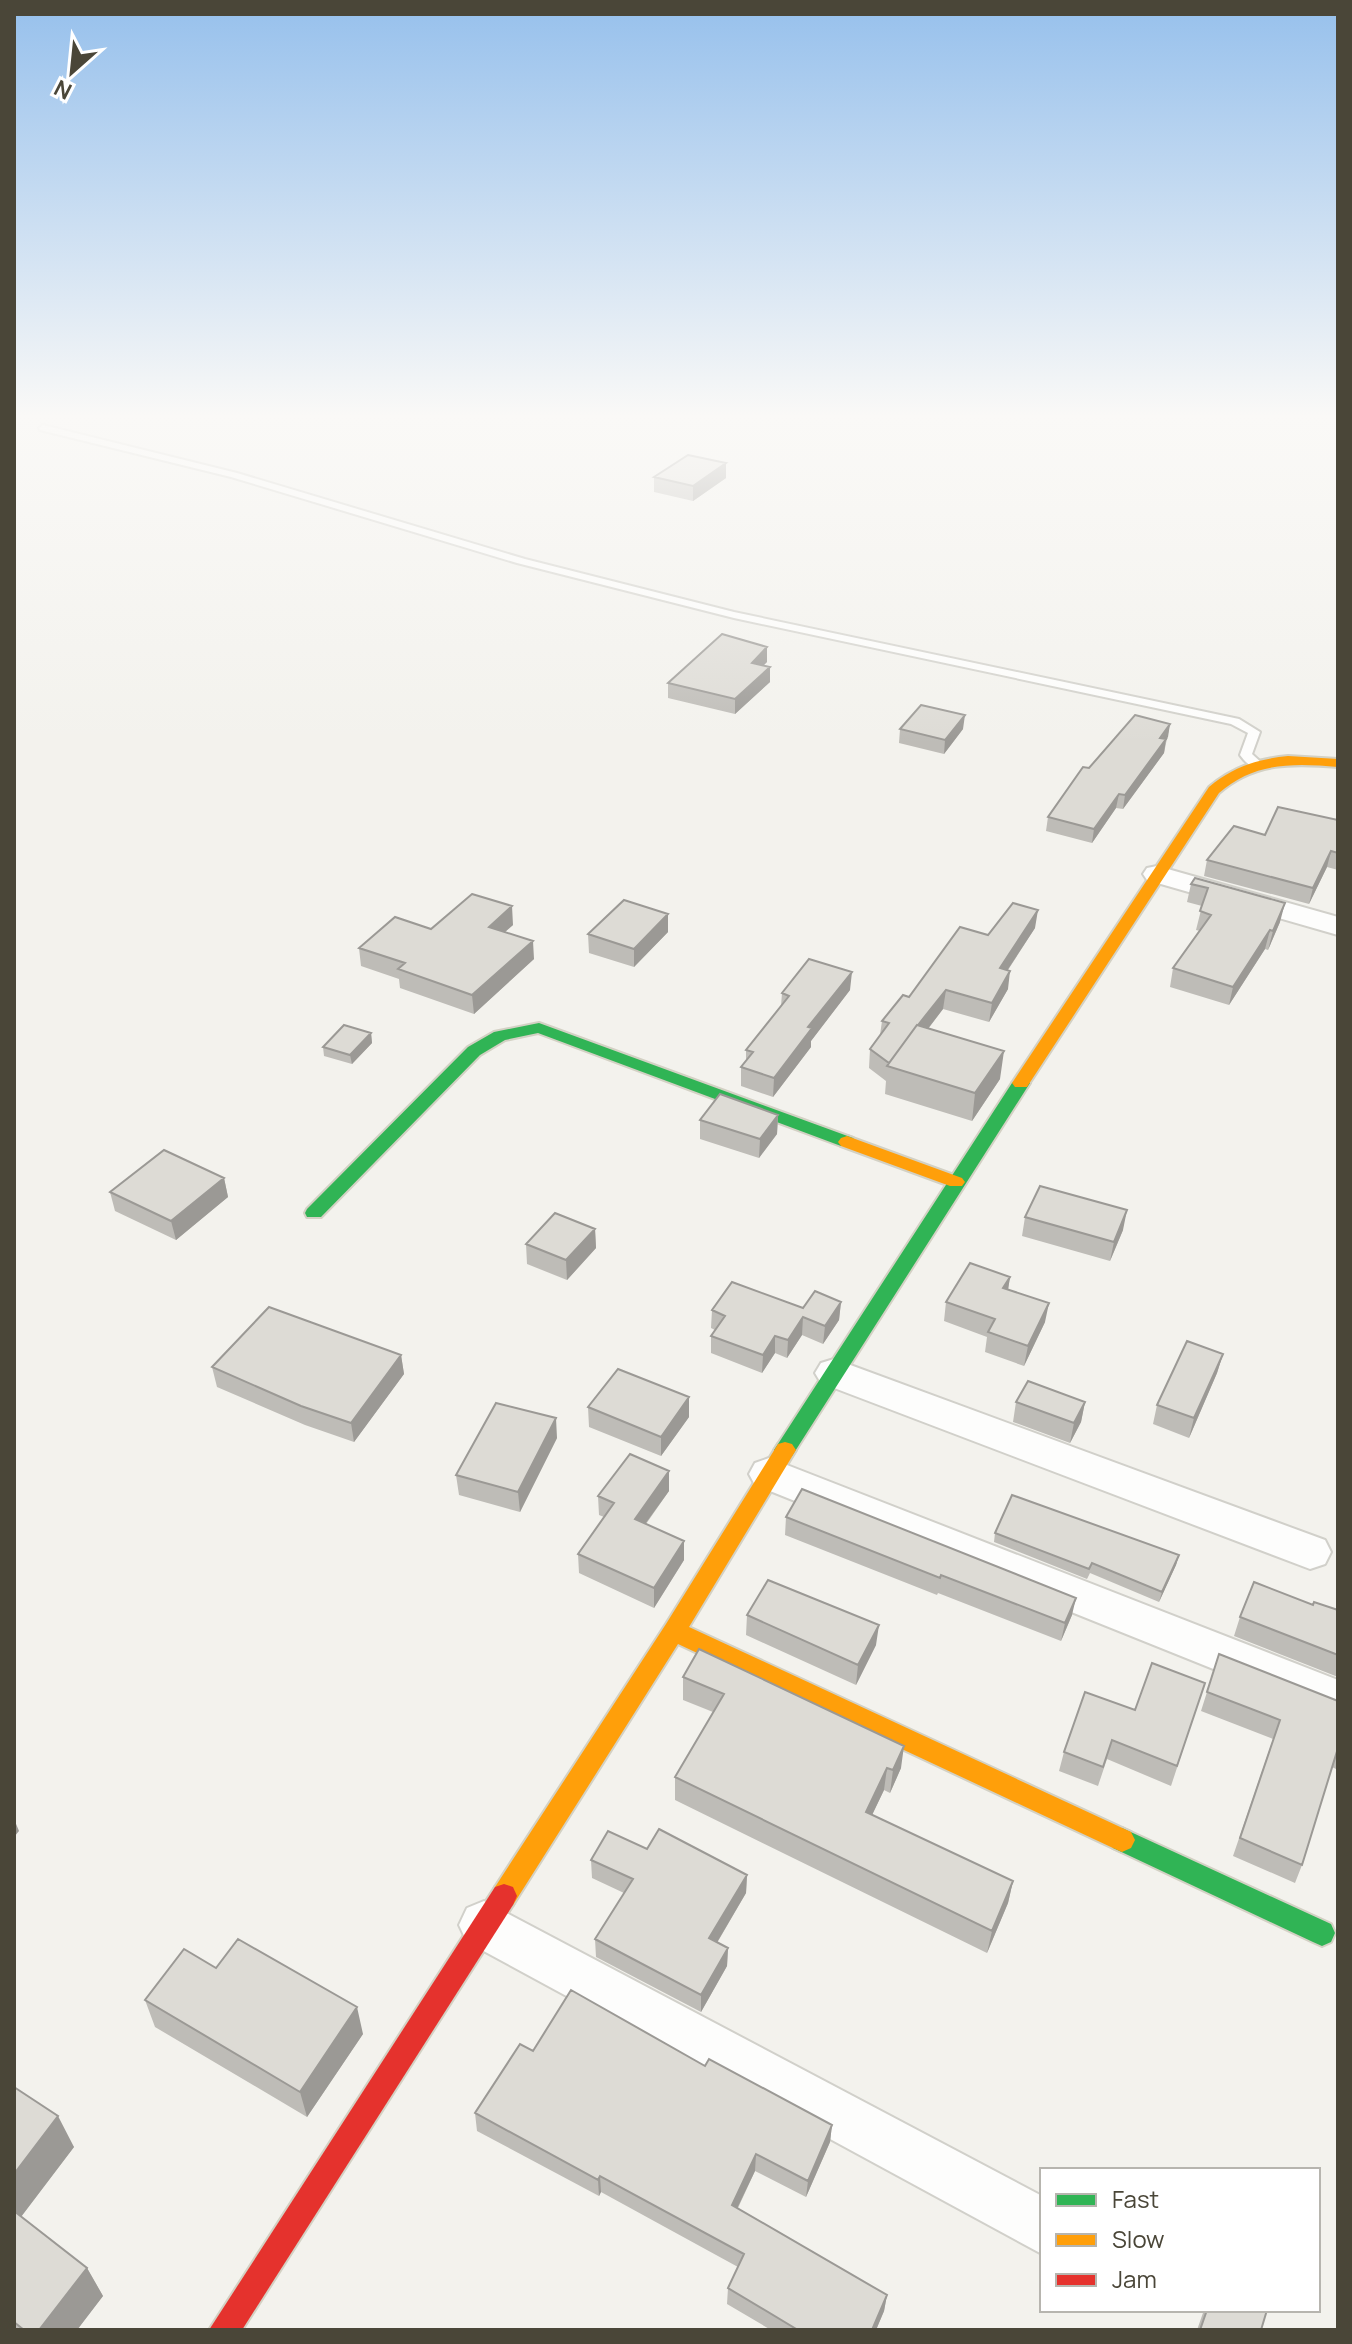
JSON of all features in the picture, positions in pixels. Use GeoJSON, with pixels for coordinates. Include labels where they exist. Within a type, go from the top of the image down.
{"type":"FeatureCollection","features":[{"type":"Feature","properties":{"kind":"street"},"geometry":{"type":"LineString","coordinates":[[224,2330],[674,1631],[769,1474],[956,1182],[1219,783],[1253,758],[1338,763]]}},
{"type":"Feature","properties":{"kind":"street"},"geometry":{"type":"LineString","coordinates":[[1157,874],[1338,926]]}},
{"type":"Feature","properties":{"kind":"street"},"geometry":{"type":"LineString","coordinates":[[314,1213],[474,1051],[500,1036],[539,1028],[956,1182]]}},
{"type":"Feature","properties":{"kind":"street"},"geometry":{"type":"LineString","coordinates":[[834,1373],[1310,1552]]}},
{"type":"Feature","properties":{"kind":"street"},"geometry":{"type":"LineString","coordinates":[[769,1474],[1338,1700]]}},
{"type":"Feature","properties":{"kind":"street"},"geometry":{"type":"LineString","coordinates":[[674,1631],[1322,1933]]}},
{"type":"Feature","properties":{"kind":"street"},"geometry":{"type":"LineString","coordinates":[[484,1925],[1040,2225]]}},
{"type":"Feature","properties":{"kind":"lane"},"geometry":{"type":"LineString","coordinates":[[400,524],[536,565],[734,615],[1235,721],[1254,732],[1253,758]]}},
{"type":"Feature","properties":{"kind":"building"},"geometry":{"type":"Polygon","coordinates":[[[722,634],[767,647],[752,663],[770,667],[735,699],[668,683],[722,634]]]}},
{"type":"Feature","properties":{"kind":"building"},"geometry":{"type":"Polygon","coordinates":[[[921,705],[965,715],[945,740],[900,729],[921,705]]]}},
{"type":"Feature","properties":{"kind":"building"},"geometry":{"type":"Polygon","coordinates":[[[1135,715],[1170,724],[1160,738],[1166,739],[1125,795],[1119,794],[1094,829],[1048,817],[1083,767],[1089,768],[1135,715]]]}},
{"type":"Feature","properties":{"kind":"building"},"geometry":{"type":"Polygon","coordinates":[[[1278,807],[1338,820],[1338,853],[1331,851],[1313,888],[1207,860],[1234,826],[1265,835],[1278,807]]]}},
{"type":"Feature","properties":{"kind":"building"},"geometry":{"type":"Polygon","coordinates":[[[1195,878],[1285,903],[1273,931],[1270,930],[1233,987],[1173,968],[1211,915],[1200,911],[1208,888],[1191,884],[1195,878]]]}},
{"type":"Feature","properties":{"kind":"building"},"geometry":{"type":"Polygon","coordinates":[[[472,894],[512,906],[489,927],[533,941],[472,995],[398,969],[405,963],[359,948],[395,917],[431,929],[472,894]]]}},
{"type":"Feature","properties":{"kind":"building"},"geometry":{"type":"Polygon","coordinates":[[[624,900],[668,914],[634,949],[588,934],[624,900]]]}},
{"type":"Feature","properties":{"kind":"building"},"geometry":{"type":"Polygon","coordinates":[[[1013,903],[1038,910],[1000,968],[1010,971],[992,1003],[946,990],[889,1063],[870,1049],[889,1023],[882,1021],[903,995],[909,997],[960,927],[988,935],[1013,903]]]}},
{"type":"Feature","properties":{"kind":"building"},"geometry":{"type":"Polygon","coordinates":[[[809,959],[852,972],[808,1027],[812,1028],[774,1078],[741,1067],[753,1052],[746,1050],[789,996],[782,993],[809,959]]]}},
{"type":"Feature","properties":{"kind":"building"},"geometry":{"type":"Polygon","coordinates":[[[344,1025],[371,1033],[350,1055],[323,1047],[344,1025]]]}},
{"type":"Feature","properties":{"kind":"building"},"geometry":{"type":"Polygon","coordinates":[[[917,1025],[1004,1051],[975,1093],[887,1066],[917,1025]]]}},
{"type":"Feature","properties":{"kind":"building"},"geometry":{"type":"Polygon","coordinates":[[[720,1094],[778,1115],[760,1139],[700,1120],[720,1094]]]}},
{"type":"Feature","properties":{"kind":"building"},"geometry":{"type":"Polygon","coordinates":[[[164,1150],[224,1178],[171,1221],[110,1192],[164,1150]]]}},
{"type":"Feature","properties":{"kind":"building"},"geometry":{"type":"Polygon","coordinates":[[[1040,1186],[1127,1210],[1114,1242],[1025,1217],[1040,1186]]]}},
{"type":"Feature","properties":{"kind":"building"},"geometry":{"type":"Polygon","coordinates":[[[555,1213],[595,1229],[566,1260],[526,1244],[555,1213]]]}},
{"type":"Feature","properties":{"kind":"building"},"geometry":{"type":"Polygon","coordinates":[[[970,1263],[1010,1277],[1003,1288],[1049,1303],[1028,1346],[988,1332],[995,1319],[946,1302],[970,1263]]]}},
{"type":"Feature","properties":{"kind":"building"},"geometry":{"type":"Polygon","coordinates":[[[732,1282],[803,1308],[815,1291],[841,1302],[825,1326],[803,1317],[788,1340],[775,1336],[763,1355],[711,1336],[725,1316],[712,1310],[732,1282]]]}},
{"type":"Feature","properties":{"kind":"building"},"geometry":{"type":"Polygon","coordinates":[[[269,1307],[401,1355],[351,1423],[301,1406],[212,1367],[269,1307]]]}},
{"type":"Feature","properties":{"kind":"building"},"geometry":{"type":"Polygon","coordinates":[[[1187,1341],[1223,1354],[1194,1418],[1157,1405],[1187,1341]]]}},
{"type":"Feature","properties":{"kind":"building"},"geometry":{"type":"Polygon","coordinates":[[[618,1369],[689,1397],[661,1437],[588,1407],[618,1369]]]}},
{"type":"Feature","properties":{"kind":"building"},"geometry":{"type":"Polygon","coordinates":[[[1028,1381],[1085,1402],[1074,1423],[1016,1402],[1028,1381]]]}},
{"type":"Feature","properties":{"kind":"building"},"geometry":{"type":"Polygon","coordinates":[[[496,1403],[556,1418],[518,1492],[456,1475],[496,1403]]]}},
{"type":"Feature","properties":{"kind":"building"},"geometry":{"type":"Polygon","coordinates":[[[630,1454],[669,1471],[635,1519],[684,1541],[654,1588],[578,1554],[614,1503],[598,1496],[630,1454]]]}},
{"type":"Feature","properties":{"kind":"building"},"geometry":{"type":"Polygon","coordinates":[[[802,1489],[1076,1598],[1065,1623],[786,1517],[802,1489]]]}},
{"type":"Feature","properties":{"kind":"building"},"geometry":{"type":"Polygon","coordinates":[[[1012,1495],[1179,1555],[1162,1592],[1092,1563],[1089,1569],[995,1533],[1012,1495]]]}},
{"type":"Feature","properties":{"kind":"building"},"geometry":{"type":"Polygon","coordinates":[[[768,1580],[879,1625],[858,1665],[747,1615],[768,1580]]]}},
{"type":"Feature","properties":{"kind":"building"},"geometry":{"type":"Polygon","coordinates":[[[1254,1582],[1313,1605],[1314,1602],[1338,1610],[1338,1655],[1240,1617],[1254,1582]]]}},
{"type":"Feature","properties":{"kind":"building"},"geometry":{"type":"Polygon","coordinates":[[[699,1649],[904,1746],[893,1770],[887,1768],[866,1812],[1013,1881],[992,1931],[675,1777],[724,1694],[683,1677],[699,1649]]]}},
{"type":"Feature","properties":{"kind":"building"},"geometry":{"type":"Polygon","coordinates":[[[1219,1654],[1338,1701],[1338,1748],[1302,1865],[1240,1838],[1280,1720],[1207,1692],[1219,1654]]]}},
{"type":"Feature","properties":{"kind":"building"},"geometry":{"type":"Polygon","coordinates":[[[1152,1663],[1205,1683],[1177,1766],[1112,1740],[1103,1767],[1064,1752],[1085,1692],[1135,1710],[1152,1663]]]}},
{"type":"Feature","properties":{"kind":"building"},"geometry":{"type":"Polygon","coordinates":[[[659,1829],[747,1875],[709,1938],[728,1948],[701,1995],[595,1939],[633,1879],[591,1860],[608,1831],[647,1849],[659,1829]]]}},
{"type":"Feature","properties":{"kind":"building"},"geometry":{"type":"Polygon","coordinates":[[[238,1939],[357,2007],[300,2092],[145,2000],[184,1949],[216,1968],[238,1939]]]}},
{"type":"Feature","properties":{"kind":"building"},"geometry":{"type":"Polygon","coordinates":[[[571,1990],[705,2066],[709,2059],[832,2125],[808,2181],[756,2154],[732,2205],[887,2295],[872,2330],[798,2330],[728,2288],[744,2254],[475,2113],[520,2044],[533,2051],[571,1990]]]}},
{"type":"Feature","properties":{"kind":"building"},"geometry":{"type":"Polygon","coordinates":[[[14,2087],[58,2116],[14,2174],[14,2087]]]}},
{"type":"Feature","properties":{"kind":"building"},"geometry":{"type":"Polygon","coordinates":[[[14,2211],[87,2268],[39,2330],[24,2330],[14,2322],[14,2211]]]}},
{"type":"Feature","properties":{"kind":"building"},"geometry":{"type":"Polygon","coordinates":[[[1206,2312],[1266,2312],[1261,2330],[1200,2330],[1206,2312]]]}},
{"type":"Feature","properties":{"kind":"traffic: fast"},"geometry":{"type":"LineString","coordinates":[[314,1213],[474,1051],[500,1036],[539,1028],[847,1142]]}},
{"type":"Feature","properties":{"kind":"traffic: fast"},"geometry":{"type":"LineString","coordinates":[[785,1450],[1021,1083]]}},
{"type":"Feature","properties":{"kind":"traffic: fast"},"geometry":{"type":"LineString","coordinates":[[1122,1840],[1322,1933]]}},
{"type":"Feature","properties":{"kind":"traffic: slow"},"geometry":{"type":"LineString","coordinates":[[1021,1083],[1214,790],[1227,779],[1256,765],[1288,760],[1338,763]]}},
{"type":"Feature","properties":{"kind":"traffic: slow"},"geometry":{"type":"LineString","coordinates":[[847,1142],[956,1182]]}},
{"type":"Feature","properties":{"kind":"traffic: slow"},"geometry":{"type":"LineString","coordinates":[[504,1896],[674,1631],[785,1450]]}},
{"type":"Feature","properties":{"kind":"traffic: slow"},"geometry":{"type":"LineString","coordinates":[[674,1631],[1122,1840]]}},
{"type":"Feature","properties":{"kind":"traffic: jam"},"geometry":{"type":"LineString","coordinates":[[224,2330],[504,1896]]}}]}
